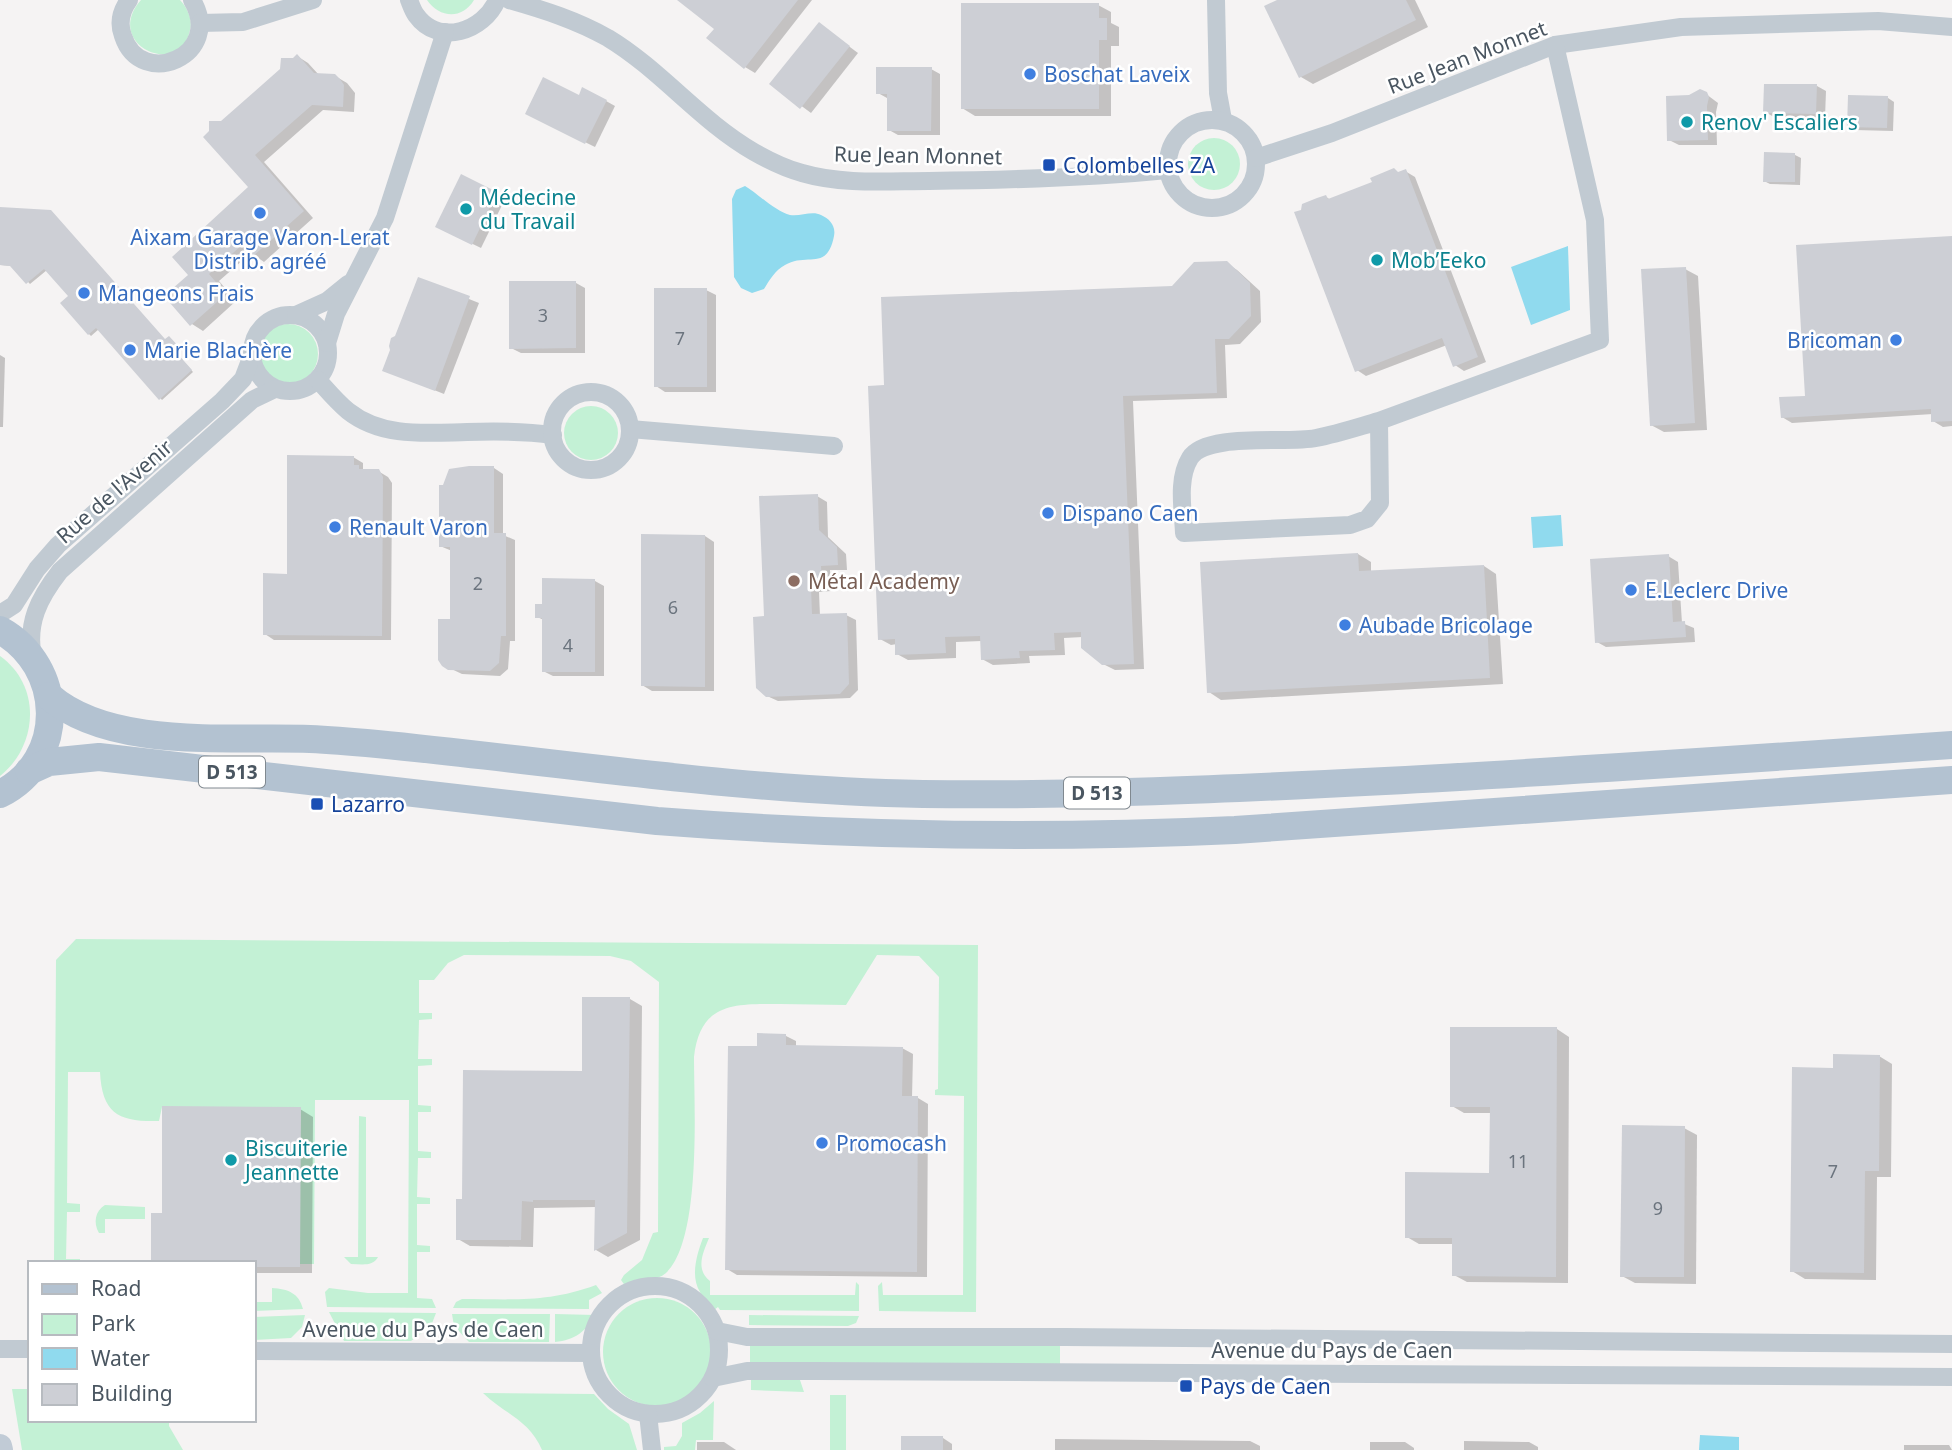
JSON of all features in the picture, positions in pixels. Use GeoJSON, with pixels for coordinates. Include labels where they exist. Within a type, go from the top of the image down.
{"type":"FeatureCollection","features":[{"type":"Feature","properties":{"kind":"main road"},"geometry":{"type":"LineString","coordinates":[[0,630],[14,639],[33,658],[43,676],[51,716],[48,736],[40,755],[29,771],[1,795]]}},
{"type":"Feature","properties":{"kind":"main road","name":"D 513"},"geometry":{"type":"LineString","coordinates":[[49,696],[62,708],[88,720],[164,735],[243,740],[308,739],[376,744],[703,782],[918,794],[1205,791],[1502,775],[1952,745]]}},
{"type":"Feature","properties":{"kind":"main road","name":"D 513"},"geometry":{"type":"LineString","coordinates":[[29,771],[49,762],[99,757],[645,820],[733,827],[937,835],[1129,835],[1236,830],[1952,780]]}},
{"type":"Feature","properties":{"kind":"street"},"geometry":{"type":"LineString","coordinates":[[129,0],[120,20],[125,43],[132,53],[153,64],[166,64],[177,60],[187,54],[194,45],[200,23],[198,10],[192,0]]}},
{"type":"Feature","properties":{"kind":"street"},"geometry":{"type":"LineString","coordinates":[[200,23],[243,22],[313,0]]}},
{"type":"Feature","properties":{"kind":"street"},"geometry":{"type":"LineString","coordinates":[[409,0],[416,16],[429,27],[445,32],[470,29],[483,22],[497,0]]}},
{"type":"Feature","properties":{"kind":"street","name":"Rue Jean Monnet"},"geometry":{"type":"LineString","coordinates":[[509,0],[564,15],[609,39],[645,65],[716,126],[754,152],[802,173],[858,181],[1084,177],[1167,170]]}},
{"type":"Feature","properties":{"kind":"street"},"geometry":{"type":"LineString","coordinates":[[1216,0],[1218,93],[1223,120]]}},
{"type":"Feature","properties":{"kind":"street","name":"Rue Jean Monnet"},"geometry":{"type":"LineString","coordinates":[[1256,158],[1332,133],[1555,45],[1681,27],[1878,21],[1952,27]]}},
{"type":"Feature","properties":{"kind":"street"},"geometry":{"type":"LineString","coordinates":[[354,279],[327,301],[296,315],[278,316],[263,325],[253,340],[251,358],[259,377],[275,390],[290,392],[306,389],[318,380],[327,363],[327,343],[336,314],[354,279],[385,218],[445,32]]}},
{"type":"Feature","properties":{"kind":"street"},"geometry":{"type":"LineString","coordinates":[[1379,421],[1380,503],[1367,519],[1350,525],[1184,533],[1182,478],[1191,456],[1203,449],[1225,442],[1314,439],[1379,421],[1600,340],[1595,220],[1555,45]]}},
{"type":"Feature","properties":{"kind":"street"},"geometry":{"type":"LineString","coordinates":[[1206,119],[1223,120],[1239,128],[1250,141],[1256,158],[1255,175],[1247,191],[1234,202],[1218,208],[1200,207],[1184,200],[1173,186],[1167,170],[1168,152],[1176,136],[1189,125],[1206,119]]}},
{"type":"Feature","properties":{"kind":"street"},"geometry":{"type":"LineString","coordinates":[[296,315],[310,320],[327,343]]}},
{"type":"Feature","properties":{"kind":"street","name":"Rue de l'Avenir"},"geometry":{"type":"LineString","coordinates":[[0,614],[13,605],[58,544],[222,401],[243,379],[251,358]]}},
{"type":"Feature","properties":{"kind":"street"},"geometry":{"type":"LineString","coordinates":[[318,380],[349,412],[366,422],[395,432],[424,434],[526,431],[553,435]]}},
{"type":"Feature","properties":{"kind":"street","name":"Rue de l'Avenir"},"geometry":{"type":"LineString","coordinates":[[33,658],[30,631],[33,616],[50,584],[66,564],[252,400],[275,390]]}},
{"type":"Feature","properties":{"kind":"street"},"geometry":{"type":"LineString","coordinates":[[590,392],[602,394],[622,407],[630,429],[629,443],[622,455],[602,469],[590,470],[569,463],[561,455],[553,435],[554,421],[559,410],[578,394],[590,392]]}},
{"type":"Feature","properties":{"kind":"street"},"geometry":{"type":"LineString","coordinates":[[630,429],[834,446]]}},
{"type":"Feature","properties":{"kind":"street"},"geometry":{"type":"LineString","coordinates":[[655,1286],[675,1289],[693,1298],[707,1312],[717,1331],[719,1355],[713,1378],[700,1396],[685,1407],[667,1413],[648,1414],[630,1409],[615,1400],[597,1376],[591,1353],[594,1331],[604,1311],[618,1297],[636,1289],[655,1286]]}},
{"type":"Feature","properties":{"kind":"street","name":"Avenue du Pays de Caen"},"geometry":{"type":"LineString","coordinates":[[717,1331],[747,1337],[1066,1336],[1952,1344]]}},
{"type":"Feature","properties":{"kind":"street"},"geometry":{"type":"LineString","coordinates":[[1392,1341],[1393,1372]]}},
{"type":"Feature","properties":{"kind":"street"},"geometry":{"type":"LineString","coordinates":[[0,1349],[28,1349]]}},
{"type":"Feature","properties":{"kind":"street","name":"Avenue du Pays de Caen"},"geometry":{"type":"LineString","coordinates":[[256,1351],[591,1353]]}},
{"type":"Feature","properties":{"kind":"street","name":"Avenue du Pays de Caen"},"geometry":{"type":"LineString","coordinates":[[713,1378],[758,1371],[1393,1372],[1952,1377]]}},
{"type":"Feature","properties":{"kind":"street"},"geometry":{"type":"LineString","coordinates":[[648,1414],[652,1450]]}},
{"type":"Feature","properties":{"kind":"green space"},"geometry":{"type":"Polygon","coordinates":[[[141,0],[180,0],[187,10],[191,22],[190,30],[183,45],[173,53],[160,54],[147,50],[137,42],[131,30],[131,16],[141,0]]]}},
{"type":"Feature","properties":{"kind":"green space"},"geometry":{"type":"Polygon","coordinates":[[[427,0],[474,0],[463,11],[450,14],[438,10],[427,0]]]}},
{"type":"Feature","properties":{"kind":"green space"},"geometry":{"type":"Polygon","coordinates":[[[1214,138],[1233,145],[1240,164],[1233,183],[1214,190],[1195,183],[1188,164],[1195,145],[1214,138]]]}},
{"type":"Feature","properties":{"kind":"green space"},"geometry":{"type":"Polygon","coordinates":[[[282,324],[294,324],[313,337],[318,354],[316,366],[305,379],[294,384],[282,384],[263,371],[258,360],[258,348],[271,329],[282,324]]]}},
{"type":"Feature","properties":{"kind":"green space"},"geometry":{"type":"Polygon","coordinates":[[[591,406],[610,414],[618,433],[610,452],[591,460],[572,452],[564,433],[572,414],[591,406]]]}},
{"type":"Feature","properties":{"kind":"green space"},"geometry":{"type":"Polygon","coordinates":[[[0,656],[14,669],[23,683],[30,716],[22,749],[0,776],[0,656]]]}},
{"type":"Feature","properties":{"kind":"green space"},"geometry":{"type":"Polygon","coordinates":[[[76,939],[978,945],[976,1312],[879,1311],[878,1286],[882,1282],[883,1295],[963,1295],[964,1096],[935,1095],[935,1090],[938,1089],[939,977],[919,956],[877,955],[846,1005],[735,1006],[712,1016],[698,1039],[694,1057],[694,1171],[686,1232],[678,1256],[666,1273],[626,1287],[621,1280],[642,1260],[653,1233],[658,1232],[659,982],[631,961],[610,956],[464,955],[448,963],[434,980],[419,980],[419,1013],[432,1013],[432,1019],[419,1020],[418,1059],[432,1059],[432,1065],[418,1066],[418,1105],[431,1106],[431,1112],[418,1112],[418,1151],[431,1152],[431,1158],[418,1158],[417,1197],[430,1198],[430,1204],[417,1204],[417,1245],[430,1246],[430,1252],[417,1252],[417,1298],[432,1299],[436,1308],[327,1307],[325,1292],[329,1288],[368,1293],[408,1293],[409,1100],[315,1100],[314,1264],[300,1264],[162,1107],[159,1121],[124,1117],[109,1107],[100,1072],[68,1072],[67,1203],[80,1204],[80,1212],[67,1212],[66,1259],[80,1261],[54,1261],[56,960],[76,939]]]}},
{"type":"Feature","properties":{"kind":"green space"},"geometry":{"type":"Polygon","coordinates":[[[359,1116],[366,1117],[366,1257],[378,1257],[370,1264],[351,1264],[344,1257],[358,1257],[359,1116]]]}},
{"type":"Feature","properties":{"kind":"green space"},"geometry":{"type":"Polygon","coordinates":[[[105,1205],[145,1207],[145,1219],[105,1219],[105,1233],[99,1233],[96,1218],[105,1205]]]}},
{"type":"Feature","properties":{"kind":"green space"},"geometry":{"type":"Polygon","coordinates":[[[703,1238],[709,1238],[702,1266],[710,1281],[710,1295],[855,1295],[856,1282],[859,1285],[859,1311],[720,1310],[718,1307],[714,1310],[701,1294],[695,1279],[703,1238]]]}},
{"type":"Feature","properties":{"kind":"green space"},"geometry":{"type":"Polygon","coordinates":[[[596,1285],[602,1293],[589,1300],[589,1309],[453,1308],[456,1302],[462,1299],[546,1297],[596,1285]]]}},
{"type":"Feature","properties":{"kind":"green space"},"geometry":{"type":"Polygon","coordinates":[[[272,1288],[288,1291],[296,1296],[303,1309],[256,1311],[256,1302],[272,1302],[272,1288]]]}},
{"type":"Feature","properties":{"kind":"green space"},"geometry":{"type":"Polygon","coordinates":[[[657,1298],[687,1307],[695,1314],[702,1322],[711,1352],[702,1382],[695,1390],[687,1397],[657,1406],[627,1397],[619,1390],[612,1382],[603,1352],[612,1322],[619,1314],[627,1307],[657,1298]]]}},
{"type":"Feature","properties":{"kind":"green space"},"geometry":{"type":"Polygon","coordinates":[[[329,1312],[436,1313],[431,1326],[411,1341],[344,1341],[329,1312]]]}},
{"type":"Feature","properties":{"kind":"green space"},"geometry":{"type":"Polygon","coordinates":[[[452,1314],[550,1314],[549,1342],[469,1342],[454,1326],[452,1314]]]}},
{"type":"Feature","properties":{"kind":"green space"},"geometry":{"type":"Polygon","coordinates":[[[555,1314],[595,1315],[579,1334],[555,1342],[555,1314]]]}},
{"type":"Feature","properties":{"kind":"green space"},"geometry":{"type":"Polygon","coordinates":[[[305,1315],[302,1327],[291,1338],[256,1340],[256,1317],[305,1315]]]}},
{"type":"Feature","properties":{"kind":"green space"},"geometry":{"type":"Polygon","coordinates":[[[749,1315],[859,1316],[856,1323],[848,1326],[749,1325],[749,1315]]]}},
{"type":"Feature","properties":{"kind":"green space"},"geometry":{"type":"Polygon","coordinates":[[[750,1344],[1060,1346],[1060,1365],[750,1362],[750,1344]]]}},
{"type":"Feature","properties":{"kind":"green space"},"geometry":{"type":"Polygon","coordinates":[[[751,1380],[800,1380],[804,1392],[751,1390],[751,1380]]]}},
{"type":"Feature","properties":{"kind":"green space"},"geometry":{"type":"Polygon","coordinates":[[[12,1389],[28,1389],[28,1422],[169,1422],[183,1450],[22,1450],[12,1389]]]}},
{"type":"Feature","properties":{"kind":"green space"},"geometry":{"type":"Polygon","coordinates":[[[483,1393],[594,1394],[608,1409],[629,1424],[637,1450],[542,1450],[523,1424],[483,1393]]]}},
{"type":"Feature","properties":{"kind":"green space"},"geometry":{"type":"Polygon","coordinates":[[[830,1395],[846,1395],[846,1450],[830,1450],[830,1395]]]}},
{"type":"Feature","properties":{"kind":"green space"},"geometry":{"type":"Polygon","coordinates":[[[714,1401],[713,1440],[696,1440],[695,1450],[664,1450],[664,1447],[676,1446],[682,1436],[682,1423],[714,1401]]]}},
{"type":"Feature","properties":{"kind":"water"},"geometry":{"type":"Polygon","coordinates":[[[745,186],[785,213],[814,213],[832,223],[834,229],[831,247],[821,258],[793,261],[781,267],[764,289],[752,293],[741,288],[734,277],[732,199],[736,190],[745,186]]]}},
{"type":"Feature","properties":{"kind":"water"},"geometry":{"type":"Polygon","coordinates":[[[1568,246],[1570,310],[1531,325],[1511,267],[1568,246]]]}},
{"type":"Feature","properties":{"kind":"water"},"geometry":{"type":"Polygon","coordinates":[[[1561,515],[1563,546],[1533,548],[1531,517],[1561,515]]]}},
{"type":"Feature","properties":{"kind":"water"},"geometry":{"type":"Polygon","coordinates":[[[1700,1435],[1739,1437],[1739,1450],[1699,1450],[1700,1435]]]}},
{"type":"Feature","properties":{"kind":"building"},"geometry":{"type":"Polygon","coordinates":[[[677,0],[798,0],[744,69],[706,38],[714,29],[677,0]]]}},
{"type":"Feature","properties":{"kind":"building"},"geometry":{"type":"Polygon","coordinates":[[[1277,0],[1406,0],[1416,20],[1299,78],[1264,6],[1277,0]]]}},
{"type":"Feature","properties":{"kind":"building","name":"Boschat Laveix"},"geometry":{"type":"Polygon","coordinates":[[[961,3],[1099,3],[1099,18],[1107,18],[1107,40],[1099,40],[1099,109],[961,109],[961,3]]]}},
{"type":"Feature","properties":{"kind":"building"},"geometry":{"type":"Polygon","coordinates":[[[819,22],[850,46],[800,109],[769,84],[819,22]]]}},
{"type":"Feature","properties":{"kind":"building"},"geometry":{"type":"Polygon","coordinates":[[[297,54],[314,73],[335,74],[340,79],[344,85],[343,107],[312,105],[255,155],[304,211],[252,257],[242,245],[209,274],[226,294],[190,326],[164,296],[188,275],[172,257],[248,187],[203,137],[209,131],[209,121],[221,121],[280,69],[281,58],[293,58],[297,54]]]}},
{"type":"Feature","properties":{"kind":"building"},"geometry":{"type":"Polygon","coordinates":[[[876,67],[932,67],[931,131],[887,131],[887,94],[876,94],[876,67]]]}},
{"type":"Feature","properties":{"kind":"building"},"geometry":{"type":"Polygon","coordinates":[[[543,77],[579,95],[582,87],[607,100],[585,144],[525,114],[543,77]]]}},
{"type":"Feature","properties":{"kind":"building"},"geometry":{"type":"Polygon","coordinates":[[[1764,84],[1817,84],[1816,114],[1763,113],[1764,84]]]}},
{"type":"Feature","properties":{"kind":"building","name":"Renov' Escaliers"},"geometry":{"type":"Polygon","coordinates":[[[1700,89],[1707,92],[1709,97],[1708,140],[1667,141],[1666,96],[1689,95],[1700,89]]]}},
{"type":"Feature","properties":{"kind":"building"},"geometry":{"type":"Polygon","coordinates":[[[1848,95],[1888,96],[1887,128],[1847,127],[1848,95]]]}},
{"type":"Feature","properties":{"kind":"building"},"geometry":{"type":"Polygon","coordinates":[[[1764,152],[1795,153],[1795,182],[1763,182],[1764,152]]]}},
{"type":"Feature","properties":{"kind":"building","name":"Mob’Eeko"},"geometry":{"type":"Polygon","coordinates":[[[1394,168],[1398,172],[1406,169],[1478,357],[1453,367],[1442,338],[1355,372],[1294,212],[1301,210],[1302,204],[1326,195],[1328,199],[1372,182],[1370,178],[1394,168]]]}},
{"type":"Feature","properties":{"kind":"building","name":"Médecine du Travail"},"geometry":{"type":"Polygon","coordinates":[[[461,174],[497,192],[472,245],[435,227],[461,174]]]}},
{"type":"Feature","properties":{"kind":"building"},"geometry":{"type":"Polygon","coordinates":[[[0,207],[51,210],[165,339],[169,336],[180,348],[176,352],[192,370],[159,400],[96,328],[88,335],[60,303],[68,296],[44,269],[26,284],[10,266],[0,265],[0,207]]]}},
{"type":"Feature","properties":{"kind":"building","name":"Bricoman"},"geometry":{"type":"Polygon","coordinates":[[[1952,236],[1952,421],[1931,422],[1931,409],[1781,418],[1779,397],[1805,396],[1796,245],[1952,236]]]}},
{"type":"Feature","properties":{"kind":"building","name":"Dispano Caen"},"geometry":{"type":"Polygon","coordinates":[[[1227,261],[1250,283],[1251,316],[1229,339],[1215,339],[1217,393],[1123,396],[1134,664],[1102,665],[1081,648],[1081,632],[1054,633],[1055,650],[1019,651],[1020,658],[981,660],[980,636],[945,637],[946,653],[895,655],[895,639],[878,640],[868,386],[884,385],[881,297],[1172,286],[1194,262],[1227,261]]]}},
{"type":"Feature","properties":{"kind":"building"},"geometry":{"type":"Polygon","coordinates":[[[1686,267],[1695,423],[1650,426],[1641,269],[1686,267]]]}},
{"type":"Feature","properties":{"kind":"building"},"geometry":{"type":"Polygon","coordinates":[[[418,277],[470,296],[435,391],[382,371],[390,350],[391,338],[395,336],[418,277]]]}},
{"type":"Feature","properties":{"kind":"building"},"geometry":{"type":"Polygon","coordinates":[[[509,281],[576,281],[576,348],[509,349],[509,281]]]}},
{"type":"Feature","properties":{"kind":"building"},"geometry":{"type":"Polygon","coordinates":[[[654,288],[707,288],[707,387],[654,387],[654,288]]]}},
{"type":"Feature","properties":{"kind":"building","name":"Renault Varon"},"geometry":{"type":"Polygon","coordinates":[[[287,455],[354,456],[354,465],[359,465],[359,469],[379,469],[383,477],[382,636],[263,635],[263,573],[287,574],[287,455]]]}},
{"type":"Feature","properties":{"kind":"building"},"geometry":{"type":"Polygon","coordinates":[[[494,466],[494,533],[506,533],[506,636],[501,636],[499,663],[490,671],[448,670],[438,660],[438,619],[450,619],[450,547],[439,547],[439,485],[443,485],[449,469],[494,466]]]}},
{"type":"Feature","properties":{"kind":"building"},"geometry":{"type":"Polygon","coordinates":[[[818,494],[819,530],[837,547],[838,565],[821,566],[822,587],[811,587],[812,614],[847,613],[849,684],[840,694],[766,697],[756,688],[753,617],[764,616],[759,496],[818,494]]]}},
{"type":"Feature","properties":{"kind":"building"},"geometry":{"type":"Polygon","coordinates":[[[641,534],[705,535],[705,687],[641,686],[641,534]]]}},
{"type":"Feature","properties":{"kind":"building","name":"Aubade Bricolage"},"geometry":{"type":"Polygon","coordinates":[[[1358,553],[1359,571],[1484,565],[1490,678],[1207,693],[1200,562],[1358,553]]]}},
{"type":"Feature","properties":{"kind":"building","name":"E.Leclerc Drive"},"geometry":{"type":"Polygon","coordinates":[[[1669,554],[1673,622],[1685,621],[1686,637],[1595,643],[1590,559],[1669,554]]]}},
{"type":"Feature","properties":{"kind":"building"},"geometry":{"type":"Polygon","coordinates":[[[542,578],[595,579],[595,672],[542,672],[542,618],[535,618],[535,604],[542,604],[542,578]]]}},
{"type":"Feature","properties":{"kind":"building"},"geometry":{"type":"Polygon","coordinates":[[[582,997],[630,997],[627,1233],[594,1251],[595,1200],[533,1200],[522,1201],[521,1240],[456,1240],[456,1199],[462,1199],[463,1070],[582,1071],[582,997]]]}},
{"type":"Feature","properties":{"kind":"building"},"geometry":{"type":"Polygon","coordinates":[[[1450,1027],[1557,1027],[1556,1277],[1452,1276],[1452,1238],[1405,1238],[1405,1172],[1489,1173],[1490,1107],[1450,1107],[1450,1027]]]}},
{"type":"Feature","properties":{"kind":"building","name":"Promocash"},"geometry":{"type":"Polygon","coordinates":[[[757,1033],[786,1034],[786,1045],[903,1047],[902,1096],[918,1096],[917,1272],[725,1270],[728,1046],[757,1046],[757,1033]]]}},
{"type":"Feature","properties":{"kind":"building"},"geometry":{"type":"Polygon","coordinates":[[[1833,1054],[1880,1055],[1879,1171],[1865,1171],[1864,1273],[1790,1272],[1792,1067],[1833,1068],[1833,1054]]]}},
{"type":"Feature","properties":{"kind":"building","name":"Biscuiterie Jeannette"},"geometry":{"type":"Polygon","coordinates":[[[162,1106],[301,1107],[300,1267],[256,1267],[256,1261],[151,1261],[151,1213],[162,1213],[162,1106]]]}},
{"type":"Feature","properties":{"kind":"building"},"geometry":{"type":"Polygon","coordinates":[[[1622,1125],[1685,1126],[1684,1277],[1620,1277],[1622,1125]]]}},
{"type":"Feature","properties":{"kind":"building"},"geometry":{"type":"Polygon","coordinates":[[[901,1436],[943,1436],[943,1450],[901,1450],[901,1436]]]}},
{"type":"Feature","properties":{"kind":"place","name":"Boschat Laveix"},"geometry":{"type":"Point","coordinates":[1030,74]}},
{"type":"Feature","properties":{"kind":"place","name":"Renov' Escaliers"},"geometry":{"type":"Point","coordinates":[1687,122]}},
{"type":"Feature","properties":{"kind":"place","name":"Colombelles ZA"},"geometry":{"type":"Point","coordinates":[1049,165]}},
{"type":"Feature","properties":{"kind":"place","name":"Médecine du Travail"},"geometry":{"type":"Point","coordinates":[466,209]}},
{"type":"Feature","properties":{"kind":"place","name":"Aixam Garage Varon-Lerat Distrib. agréé"},"geometry":{"type":"Point","coordinates":[260,213]}},
{"type":"Feature","properties":{"kind":"place","name":"Mob’Eeko"},"geometry":{"type":"Point","coordinates":[1377,260]}},
{"type":"Feature","properties":{"kind":"place","name":"Mangeons Frais"},"geometry":{"type":"Point","coordinates":[84,293]}},
{"type":"Feature","properties":{"kind":"place","name":"Bricoman"},"geometry":{"type":"Point","coordinates":[1896,340]}},
{"type":"Feature","properties":{"kind":"place","name":"Marie Blachère"},"geometry":{"type":"Point","coordinates":[130,350]}},
{"type":"Feature","properties":{"kind":"place","name":"Dispano Caen"},"geometry":{"type":"Point","coordinates":[1048,513]}},
{"type":"Feature","properties":{"kind":"place","name":"Renault Varon"},"geometry":{"type":"Point","coordinates":[335,527]}},
{"type":"Feature","properties":{"kind":"place","name":"Métal Academy"},"geometry":{"type":"Point","coordinates":[794,581]}},
{"type":"Feature","properties":{"kind":"place","name":"E.Leclerc Drive"},"geometry":{"type":"Point","coordinates":[1631,590]}},
{"type":"Feature","properties":{"kind":"place","name":"Aubade Bricolage"},"geometry":{"type":"Point","coordinates":[1345,625]}},
{"type":"Feature","properties":{"kind":"place","name":"Lazarro"},"geometry":{"type":"Point","coordinates":[317,804]}},
{"type":"Feature","properties":{"kind":"place","name":"Promocash"},"geometry":{"type":"Point","coordinates":[822,1143]}},
{"type":"Feature","properties":{"kind":"place","name":"Biscuiterie Jeannette"},"geometry":{"type":"Point","coordinates":[231,1160]}},
{"type":"Feature","properties":{"kind":"place","name":"Pays de Caen"},"geometry":{"type":"Point","coordinates":[1186,1386]}}]}
